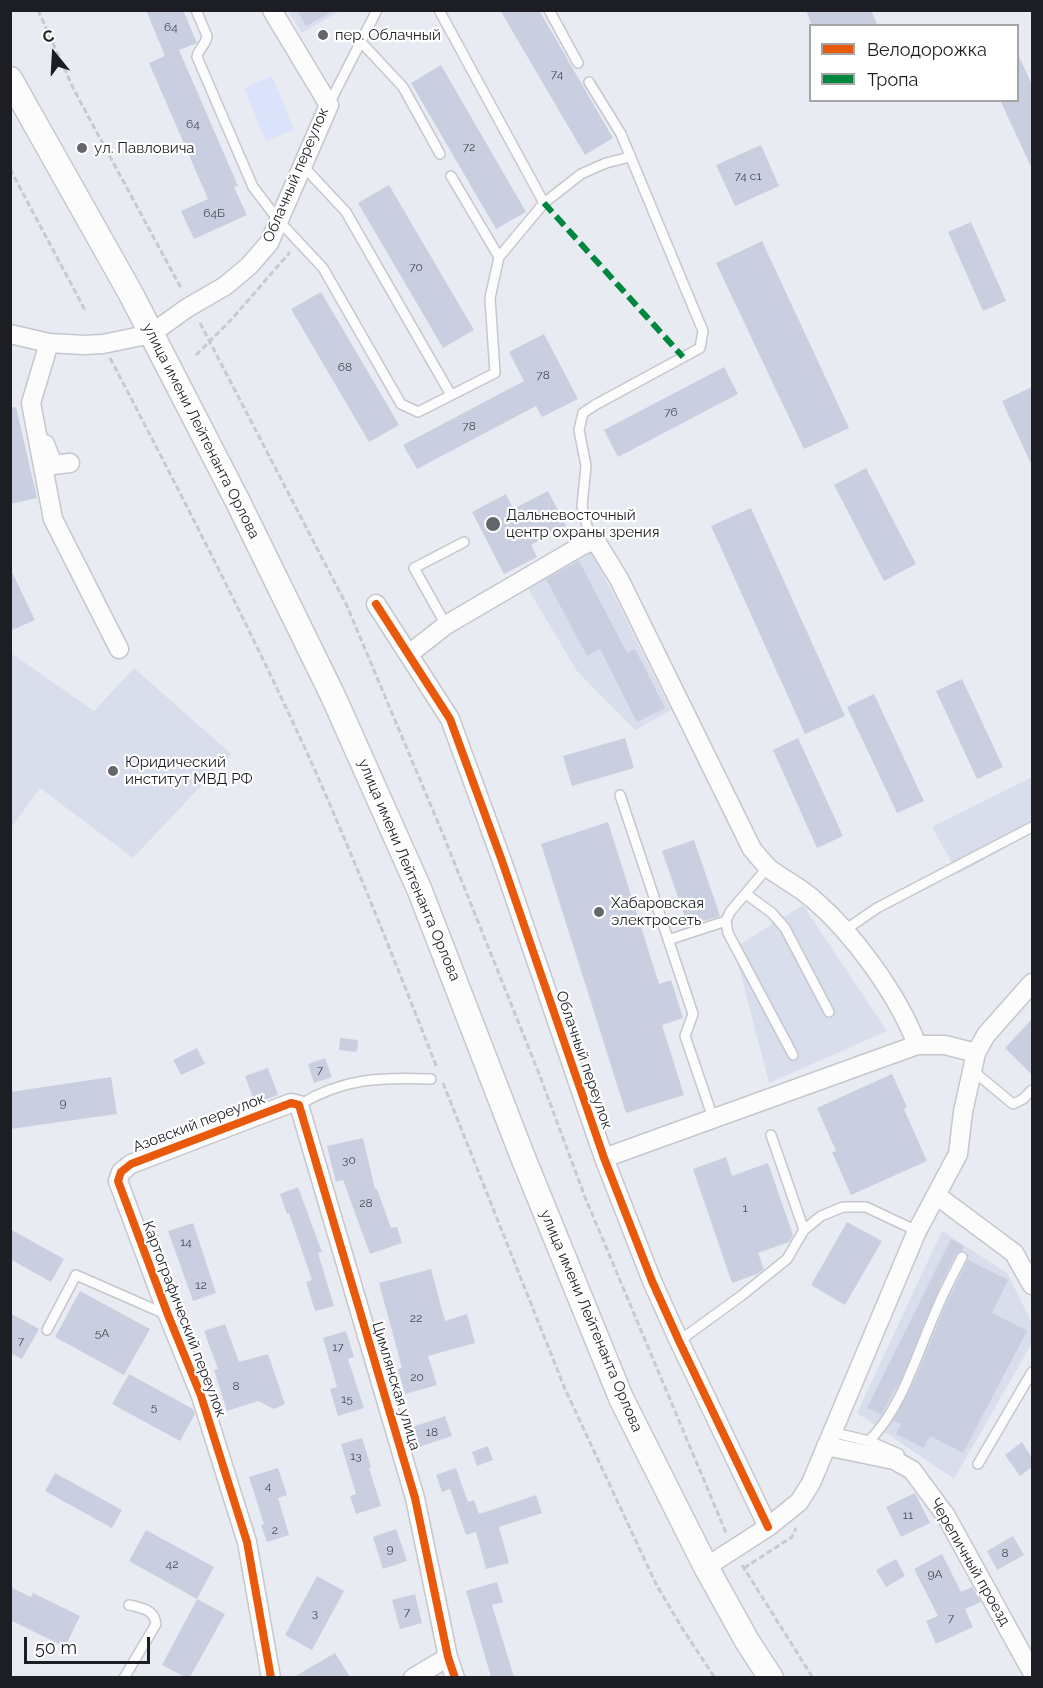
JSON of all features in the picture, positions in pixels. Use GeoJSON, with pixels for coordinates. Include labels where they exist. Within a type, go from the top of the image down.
{"type":"FeatureCollection","features":[{"type":"Feature","properties":{"kind":"main road","name":"улица имени Лейтенанта Орлова"},"geometry":{"type":"LineString","coordinates":[[10,79],[131,294],[238,502],[356,745],[420,891],[522,1155],[621,1398],[706,1567],[747,1641],[771,1677]]}},
{"type":"Feature","properties":{"kind":"street","name":"Облачный переулок"},"geometry":{"type":"LineString","coordinates":[[151,334],[187,308],[239,276],[269,243],[329,105],[272,10]]}},
{"type":"Feature","properties":{"kind":"street"},"geometry":{"type":"LineString","coordinates":[[10,334],[49,343],[84,345],[103,344],[151,334]]}},
{"type":"Feature","properties":{"kind":"street"},"geometry":{"type":"LineString","coordinates":[[49,343],[31,403],[53,519],[119,649]]}},
{"type":"Feature","properties":{"kind":"street"},"geometry":{"type":"LineString","coordinates":[[31,403],[53,465],[70,463]]}},
{"type":"Feature","properties":{"kind":"street"},"geometry":{"type":"LineString","coordinates":[[409,654],[446,625],[591,542],[597,543],[606,556],[752,849],[768,867],[812,897],[852,937],[909,1024],[917,1045]]}},
{"type":"Feature","properties":{"kind":"street","name":"Облачный переулок"},"geometry":{"type":"LineString","coordinates":[[376,604],[450,719],[502,861],[604,1158],[652,1281],[768,1527]]}},
{"type":"Feature","properties":{"kind":"street"},"geometry":{"type":"LineString","coordinates":[[706,1567],[768,1527],[799,1502],[811,1483],[917,1231],[958,1154],[963,1112],[974,1061],[986,1035],[1032,984]]}},
{"type":"Feature","properties":{"kind":"street"},"geometry":{"type":"LineString","coordinates":[[604,1158],[917,1045],[945,1045],[974,1061]]}},
{"type":"Feature","properties":{"kind":"street","name":"Азовский переулок"},"geometry":{"type":"LineString","coordinates":[[118,1181],[125,1167],[158,1152],[271,1109],[291,1103],[299,1105]]}},
{"type":"Feature","properties":{"kind":"street","name":"Цимлянская улица"},"geometry":{"type":"LineString","coordinates":[[299,1105],[416,1498],[448,1657],[455,1677]]}},
{"type":"Feature","properties":{"kind":"street","name":"Картографический переулок"},"geometry":{"type":"LineString","coordinates":[[118,1181],[201,1396],[247,1542],[272,1677]]}},
{"type":"Feature","properties":{"kind":"street"},"geometry":{"type":"LineString","coordinates":[[936,1195],[1014,1252],[1032,1285]]}},
{"type":"Feature","properties":{"kind":"street","name":"Черепичный проезд"},"geometry":{"type":"LineString","coordinates":[[828,1439],[894,1460],[912,1470],[946,1516],[1032,1672]]}},
{"type":"Feature","properties":{"kind":"street"},"geometry":{"type":"LineString","coordinates":[[413,1677],[448,1657]]}},
{"type":"Feature","properties":{"kind":"lane"},"geometry":{"type":"LineString","coordinates":[[196,10],[207,36],[207,40],[197,52],[197,57],[253,187],[279,221],[322,268],[401,404],[418,412],[495,373],[490,298],[499,256],[544,203],[581,174],[630,157]]}},
{"type":"Feature","properties":{"kind":"lane"},"geometry":{"type":"LineString","coordinates":[[439,10],[544,203]]}},
{"type":"Feature","properties":{"kind":"lane"},"geometry":{"type":"LineString","coordinates":[[549,10],[578,63]]}},
{"type":"Feature","properties":{"kind":"lane"},"geometry":{"type":"LineString","coordinates":[[329,105],[376,11]]}},
{"type":"Feature","properties":{"kind":"lane"},"geometry":{"type":"LineString","coordinates":[[361,42],[403,87],[440,154]]}},
{"type":"Feature","properties":{"kind":"lane"},"geometry":{"type":"LineString","coordinates":[[589,82],[621,135],[704,331],[700,348],[584,413],[579,430],[586,466],[582,506],[591,542]]}},
{"type":"Feature","properties":{"kind":"lane"},"geometry":{"type":"LineString","coordinates":[[303,166],[346,212],[451,395]]}},
{"type":"Feature","properties":{"kind":"lane"},"geometry":{"type":"LineString","coordinates":[[451,176],[499,256]]}},
{"type":"Feature","properties":{"kind":"lane"},"geometry":{"type":"LineString","coordinates":[[446,625],[414,568],[464,542]]}},
{"type":"Feature","properties":{"kind":"lane"},"geometry":{"type":"LineString","coordinates":[[620,795],[693,1014],[685,1036],[713,1118]]}},
{"type":"Feature","properties":{"kind":"lane"},"geometry":{"type":"LineString","coordinates":[[845,930],[877,908],[1032,827]]}},
{"type":"Feature","properties":{"kind":"lane"},"geometry":{"type":"LineString","coordinates":[[768,867],[730,912],[726,921],[728,933],[793,1055]]}},
{"type":"Feature","properties":{"kind":"lane"},"geometry":{"type":"LineString","coordinates":[[746,894],[772,914],[785,928],[829,1012]]}},
{"type":"Feature","properties":{"kind":"lane"},"geometry":{"type":"LineString","coordinates":[[668,940],[726,921]]}},
{"type":"Feature","properties":{"kind":"lane"},"geometry":{"type":"LineString","coordinates":[[974,1061],[1014,1104],[1032,1090]]}},
{"type":"Feature","properties":{"kind":"lane"},"geometry":{"type":"LineString","coordinates":[[299,1105],[317,1094],[347,1084],[387,1077],[431,1078]]}},
{"type":"Feature","properties":{"kind":"lane"},"geometry":{"type":"LineString","coordinates":[[771,1135],[804,1230]]}},
{"type":"Feature","properties":{"kind":"lane"},"geometry":{"type":"LineString","coordinates":[[679,1341],[741,1296],[787,1258],[804,1230],[821,1216],[843,1207],[866,1207],[917,1231]]}},
{"type":"Feature","properties":{"kind":"lane"},"geometry":{"type":"LineString","coordinates":[[869,1441],[882,1426],[908,1378],[936,1310],[962,1257]]}},
{"type":"Feature","properties":{"kind":"lane"},"geometry":{"type":"LineString","coordinates":[[47,1330],[76,1275],[168,1315]]}},
{"type":"Feature","properties":{"kind":"lane"},"geometry":{"type":"LineString","coordinates":[[978,1464],[1032,1372]]}},
{"type":"Feature","properties":{"kind":"lane"},"geometry":{"type":"LineString","coordinates":[[828,1439],[869,1441],[908,1459]]}},
{"type":"Feature","properties":{"kind":"lane"},"geometry":{"type":"LineString","coordinates":[[124,1677],[156,1624],[155,1616],[150,1611],[129,1605]]}},
{"type":"Feature","properties":{"kind":"path"},"geometry":{"type":"LineString","coordinates":[[38,10],[74,90],[181,288]]}},
{"type":"Feature","properties":{"kind":"path"},"geometry":{"type":"LineString","coordinates":[[10,169],[86,312]]}},
{"type":"Feature","properties":{"kind":"path"},"geometry":{"type":"LineString","coordinates":[[196,355],[231,320],[299,242]]}},
{"type":"Feature","properties":{"kind":"path"},"geometry":{"type":"LineString","coordinates":[[200,323],[347,606],[455,864],[538,1071],[585,1197],[734,1550],[749,1578],[813,1677]]}},
{"type":"Feature","properties":{"kind":"path"},"geometry":{"type":"LineString","coordinates":[[109,356],[200,528],[308,757],[382,927],[564,1389],[656,1584],[715,1677]]}},
{"type":"Feature","properties":{"kind":"shaded area"},"geometry":{"type":"Polygon","coordinates":[[[288,11],[340,11],[302,33],[288,11]]]}},
{"type":"Feature","properties":{"kind":"shaded area"},"geometry":{"type":"Polygon","coordinates":[[[272,76],[294,130],[266,141],[244,88],[272,76]]]}},
{"type":"Feature","properties":{"kind":"shaded area"},"geometry":{"type":"Polygon","coordinates":[[[591,550],[671,710],[635,730],[577,671],[527,587],[591,550]]]}},
{"type":"Feature","properties":{"kind":"shaded area","name":"Юридический институт МВД РФ"},"geometry":{"type":"Polygon","coordinates":[[[11,653],[94,711],[134,668],[231,754],[133,858],[40,788],[11,828],[11,653]]]}},
{"type":"Feature","properties":{"kind":"shaded area"},"geometry":{"type":"Polygon","coordinates":[[[1032,777],[1032,833],[958,874],[932,827],[1032,777]]]}},
{"type":"Feature","properties":{"kind":"shaded area"},"geometry":{"type":"Polygon","coordinates":[[[803,905],[887,1031],[769,1083],[734,948],[803,905]]]}},
{"type":"Feature","properties":{"kind":"shaded area"},"geometry":{"type":"Polygon","coordinates":[[[942,1231],[1007,1273],[1032,1323],[1032,1343],[954,1479],[857,1413],[942,1231]]]}},
{"type":"Feature","properties":{"kind":"building"},"geometry":{"type":"Polygon","coordinates":[[[146,10],[183,10],[197,43],[179,50],[238,186],[234,187],[247,215],[194,239],[181,211],[208,199],[149,63],[165,56],[146,10]]]}},
{"type":"Feature","properties":{"kind":"building"},"geometry":{"type":"Polygon","coordinates":[[[297,10],[335,10],[306,26],[297,10]]]}},
{"type":"Feature","properties":{"kind":"building"},"geometry":{"type":"Polygon","coordinates":[[[500,10],[539,10],[613,138],[585,155],[500,10]]]}},
{"type":"Feature","properties":{"kind":"building"},"geometry":{"type":"Polygon","coordinates":[[[806,10],[871,10],[877,24],[811,24],[806,10]]]}},
{"type":"Feature","properties":{"kind":"building"},"geometry":{"type":"Polygon","coordinates":[[[1019,56],[1032,85],[1032,169],[1001,102],[1019,102],[1019,56]]]}},
{"type":"Feature","properties":{"kind":"building"},"geometry":{"type":"Polygon","coordinates":[[[441,65],[526,212],[496,229],[411,83],[441,65]]]}},
{"type":"Feature","properties":{"kind":"building"},"geometry":{"type":"Polygon","coordinates":[[[761,145],[779,186],[735,206],[716,165],[761,145]]]}},
{"type":"Feature","properties":{"kind":"building"},"geometry":{"type":"Polygon","coordinates":[[[389,185],[474,330],[443,348],[358,203],[389,185]]]}},
{"type":"Feature","properties":{"kind":"building"},"geometry":{"type":"Polygon","coordinates":[[[971,222],[1006,301],[983,311],[948,232],[971,222]]]}},
{"type":"Feature","properties":{"kind":"building"},"geometry":{"type":"Polygon","coordinates":[[[762,241],[849,428],[804,449],[716,263],[762,241]]]}},
{"type":"Feature","properties":{"kind":"building"},"geometry":{"type":"Polygon","coordinates":[[[321,292],[399,425],[369,442],[291,309],[321,292]]]}},
{"type":"Feature","properties":{"kind":"building"},"geometry":{"type":"Polygon","coordinates":[[[544,334],[578,399],[542,417],[536,406],[417,469],[403,445],[524,381],[509,352],[544,334]]]}},
{"type":"Feature","properties":{"kind":"building"},"geometry":{"type":"Polygon","coordinates":[[[724,367],[738,394],[618,457],[604,430],[724,367]]]}},
{"type":"Feature","properties":{"kind":"building"},"geometry":{"type":"Polygon","coordinates":[[[1032,387],[1032,466],[1002,401],[1032,387]]]}},
{"type":"Feature","properties":{"kind":"building"},"geometry":{"type":"Polygon","coordinates":[[[16,407],[37,498],[10,504],[10,408],[16,407]]]}},
{"type":"Feature","properties":{"kind":"building"},"geometry":{"type":"Polygon","coordinates":[[[866,468],[916,564],[884,581],[834,485],[866,468]]]}},
{"type":"Feature","properties":{"kind":"building"},"geometry":{"type":"Polygon","coordinates":[[[548,491],[566,526],[531,545],[537,557],[504,574],[472,512],[506,494],[513,509],[548,491]]]}},
{"type":"Feature","properties":{"kind":"building"},"geometry":{"type":"Polygon","coordinates":[[[751,508],[845,716],[805,734],[711,526],[751,508]]]}},
{"type":"Feature","properties":{"kind":"building"},"geometry":{"type":"Polygon","coordinates":[[[579,561],[627,653],[635,649],[665,708],[637,722],[600,649],[587,656],[546,579],[579,561]]]}},
{"type":"Feature","properties":{"kind":"building"},"geometry":{"type":"Polygon","coordinates":[[[10,568],[35,620],[10,631],[10,568]]]}},
{"type":"Feature","properties":{"kind":"building"},"geometry":{"type":"Polygon","coordinates":[[[962,679],[1003,767],[977,779],[936,691],[962,679]]]}},
{"type":"Feature","properties":{"kind":"building"},"geometry":{"type":"Polygon","coordinates":[[[874,694],[924,801],[897,813],[847,707],[874,694]]]}},
{"type":"Feature","properties":{"kind":"building"},"geometry":{"type":"Polygon","coordinates":[[[625,738],[634,768],[572,786],[563,756],[625,738]]]}},
{"type":"Feature","properties":{"kind":"building"},"geometry":{"type":"Polygon","coordinates":[[[798,738],[843,836],[817,848],[773,750],[798,738]]]}},
{"type":"Feature","properties":{"kind":"building","name":"Хабаровская электросеть"},"geometry":{"type":"Polygon","coordinates":[[[608,822],[659,984],[671,980],[683,1018],[662,1025],[684,1095],[626,1113],[541,844],[608,822]]]}},
{"type":"Feature","properties":{"kind":"building"},"geometry":{"type":"Polygon","coordinates":[[[694,840],[720,916],[688,926],[662,851],[694,840]]]}},
{"type":"Feature","properties":{"kind":"building"},"geometry":{"type":"Polygon","coordinates":[[[1032,1019],[1032,1075],[1005,1048],[1032,1019]]]}},
{"type":"Feature","properties":{"kind":"building"},"geometry":{"type":"Polygon","coordinates":[[[340,1038],[358,1040],[357,1052],[339,1050],[340,1038]]]}},
{"type":"Feature","properties":{"kind":"building"},"geometry":{"type":"Polygon","coordinates":[[[197,1048],[205,1064],[181,1075],[173,1060],[197,1048]]]}},
{"type":"Feature","properties":{"kind":"building"},"geometry":{"type":"Polygon","coordinates":[[[325,1058],[332,1077],[314,1083],[308,1064],[325,1058]]]}},
{"type":"Feature","properties":{"kind":"building"},"geometry":{"type":"Polygon","coordinates":[[[268,1068],[278,1095],[255,1103],[245,1076],[268,1068]]]}},
{"type":"Feature","properties":{"kind":"building"},"geometry":{"type":"Polygon","coordinates":[[[892,1074],[907,1107],[904,1109],[927,1161],[851,1195],[832,1152],[836,1151],[817,1108],[892,1074]]]}},
{"type":"Feature","properties":{"kind":"building"},"geometry":{"type":"Polygon","coordinates":[[[111,1077],[117,1114],[10,1129],[10,1092],[111,1077]]]}},
{"type":"Feature","properties":{"kind":"building"},"geometry":{"type":"Polygon","coordinates":[[[363,1138],[375,1189],[377,1189],[391,1228],[397,1227],[402,1243],[370,1254],[343,1180],[336,1182],[327,1146],[363,1138]]]}},
{"type":"Feature","properties":{"kind":"building"},"geometry":{"type":"Polygon","coordinates":[[[726,1157],[732,1176],[768,1163],[793,1235],[789,1242],[758,1253],[764,1269],[732,1283],[693,1169],[726,1157]]]}},
{"type":"Feature","properties":{"kind":"building"},"geometry":{"type":"Polygon","coordinates":[[[298,1187],[322,1252],[318,1253],[334,1306],[315,1311],[306,1282],[312,1280],[289,1213],[287,1214],[280,1194],[298,1187]]]}},
{"type":"Feature","properties":{"kind":"building"},"geometry":{"type":"Polygon","coordinates":[[[847,1222],[882,1241],[845,1305],[811,1285],[847,1222]]]}},
{"type":"Feature","properties":{"kind":"building"},"geometry":{"type":"Polygon","coordinates":[[[193,1223],[216,1293],[193,1301],[168,1231],[193,1223]]]}},
{"type":"Feature","properties":{"kind":"building"},"geometry":{"type":"Polygon","coordinates":[[[10,1229],[64,1259],[51,1282],[10,1259],[10,1229]]]}},
{"type":"Feature","properties":{"kind":"building"},"geometry":{"type":"Polygon","coordinates":[[[951,1239],[964,1246],[956,1254],[942,1281],[902,1377],[881,1415],[867,1408],[951,1239]]]}},
{"type":"Feature","properties":{"kind":"building"},"geometry":{"type":"Polygon","coordinates":[[[968,1260],[1008,1280],[992,1313],[1027,1331],[963,1453],[930,1436],[924,1448],[896,1434],[901,1424],[893,1421],[914,1382],[945,1307],[968,1260]]]}},
{"type":"Feature","properties":{"kind":"building"},"geometry":{"type":"Polygon","coordinates":[[[431,1269],[445,1321],[467,1314],[475,1343],[428,1356],[437,1385],[405,1394],[398,1369],[402,1368],[379,1283],[431,1269]]]}},
{"type":"Feature","properties":{"kind":"building"},"geometry":{"type":"Polygon","coordinates":[[[80,1291],[150,1329],[124,1375],[55,1337],[80,1291]]]}},
{"type":"Feature","properties":{"kind":"building"},"geometry":{"type":"Polygon","coordinates":[[[10,1313],[39,1329],[22,1359],[10,1353],[10,1313]]]}},
{"type":"Feature","properties":{"kind":"building"},"geometry":{"type":"Polygon","coordinates":[[[225,1324],[239,1362],[268,1354],[285,1404],[274,1409],[258,1401],[227,1411],[214,1370],[218,1369],[204,1331],[225,1324]]]}},
{"type":"Feature","properties":{"kind":"building"},"geometry":{"type":"Polygon","coordinates":[[[346,1331],[354,1357],[348,1359],[364,1408],[338,1416],[330,1389],[337,1387],[323,1338],[346,1331]]]}},
{"type":"Feature","properties":{"kind":"building"},"geometry":{"type":"Polygon","coordinates":[[[129,1374],[193,1409],[195,1414],[180,1441],[112,1404],[129,1374]]]}},
{"type":"Feature","properties":{"kind":"building"},"geometry":{"type":"Polygon","coordinates":[[[445,1416],[452,1436],[419,1447],[412,1427],[445,1416]]]}},
{"type":"Feature","properties":{"kind":"building"},"geometry":{"type":"Polygon","coordinates":[[[362,1438],[381,1506],[356,1514],[350,1496],[356,1494],[341,1444],[362,1438]]]}},
{"type":"Feature","properties":{"kind":"building"},"geometry":{"type":"Polygon","coordinates":[[[1022,1442],[1032,1458],[1032,1467],[1020,1476],[1005,1455],[1022,1442]]]}},
{"type":"Feature","properties":{"kind":"building"},"geometry":{"type":"Polygon","coordinates":[[[488,1446],[493,1460],[477,1466],[472,1452],[488,1446]]]}},
{"type":"Feature","properties":{"kind":"building"},"geometry":{"type":"Polygon","coordinates":[[[278,1468],[287,1495],[278,1498],[289,1535],[267,1542],[261,1525],[264,1524],[249,1477],[278,1468]]]}},
{"type":"Feature","properties":{"kind":"building"},"geometry":{"type":"Polygon","coordinates":[[[456,1468],[468,1502],[474,1500],[479,1514],[536,1495],[542,1513],[499,1527],[509,1563],[486,1569],[476,1532],[466,1535],[450,1489],[442,1492],[436,1475],[456,1468]]]}},
{"type":"Feature","properties":{"kind":"building"},"geometry":{"type":"Polygon","coordinates":[[[55,1473],[122,1510],[112,1528],[45,1491],[55,1473]]]}},
{"type":"Feature","properties":{"kind":"building"},"geometry":{"type":"Polygon","coordinates":[[[915,1493],[930,1523],[901,1537],[886,1507],[915,1493]]]}},
{"type":"Feature","properties":{"kind":"building"},"geometry":{"type":"Polygon","coordinates":[[[396,1529],[407,1561],[383,1569],[373,1537],[396,1529]]]}},
{"type":"Feature","properties":{"kind":"building"},"geometry":{"type":"Polygon","coordinates":[[[146,1530],[214,1567],[197,1599],[129,1561],[146,1530]]]}},
{"type":"Feature","properties":{"kind":"building"},"geometry":{"type":"Polygon","coordinates":[[[1013,1536],[1024,1555],[997,1570],[987,1551],[1013,1536]]]}},
{"type":"Feature","properties":{"kind":"building"},"geometry":{"type":"Polygon","coordinates":[[[942,1554],[961,1592],[972,1587],[981,1602],[965,1609],[973,1627],[936,1644],[926,1621],[938,1616],[914,1569],[942,1554]]]}},
{"type":"Feature","properties":{"kind":"building"},"geometry":{"type":"Polygon","coordinates":[[[896,1559],[905,1576],[886,1587],[876,1570],[896,1559]]]}},
{"type":"Feature","properties":{"kind":"building"},"geometry":{"type":"Polygon","coordinates":[[[317,1576],[344,1591],[312,1650],[285,1635],[317,1576]]]}},
{"type":"Feature","properties":{"kind":"building"},"geometry":{"type":"Polygon","coordinates":[[[497,1582],[503,1602],[492,1605],[514,1677],[491,1677],[466,1591],[497,1582]]]}},
{"type":"Feature","properties":{"kind":"building"},"geometry":{"type":"Polygon","coordinates":[[[10,1587],[31,1597],[33,1593],[80,1616],[65,1647],[10,1620],[10,1587]]]}},
{"type":"Feature","properties":{"kind":"building"},"geometry":{"type":"Polygon","coordinates":[[[415,1594],[422,1623],[400,1629],[392,1600],[415,1594]]]}},
{"type":"Feature","properties":{"kind":"building"},"geometry":{"type":"Polygon","coordinates":[[[197,1599],[225,1614],[190,1677],[185,1677],[162,1665],[197,1599]]]}},
{"type":"Feature","properties":{"kind":"building"},"geometry":{"type":"Polygon","coordinates":[[[335,1653],[350,1677],[294,1677],[335,1653]]]}},
{"type":"Feature","properties":{"kind":"marked path"},"geometry":{"type":"LineString","coordinates":[[544,203],[683,357]]}},
{"type":"Feature","properties":{"kind":"cycle path"},"geometry":{"type":"LineString","coordinates":[[376,604],[450,719],[502,861],[604,1158],[652,1281],[768,1527]]}},
{"type":"Feature","properties":{"kind":"cycle path"},"geometry":{"type":"LineString","coordinates":[[271,1678],[247,1542],[201,1396],[118,1181],[121,1172],[131,1164],[291,1103],[299,1105],[415,1498],[448,1657],[455,1678]]}},
{"type":"Feature","properties":{"kind":"place","name":"пер. Облачный"},"geometry":{"type":"Point","coordinates":[323,35]}},
{"type":"Feature","properties":{"kind":"place","name":"ул. Павловича"},"geometry":{"type":"Point","coordinates":[82,148]}},
{"type":"Feature","properties":{"kind":"place","name":"Дальневосточный центр охраны зрения"},"geometry":{"type":"Point","coordinates":[493,524]}},
{"type":"Feature","properties":{"kind":"place","name":"Юридический институт МВД РФ"},"geometry":{"type":"Point","coordinates":[113,771]}},
{"type":"Feature","properties":{"kind":"place","name":"Хабаровская электросеть"},"geometry":{"type":"Point","coordinates":[599,912]}}]}
